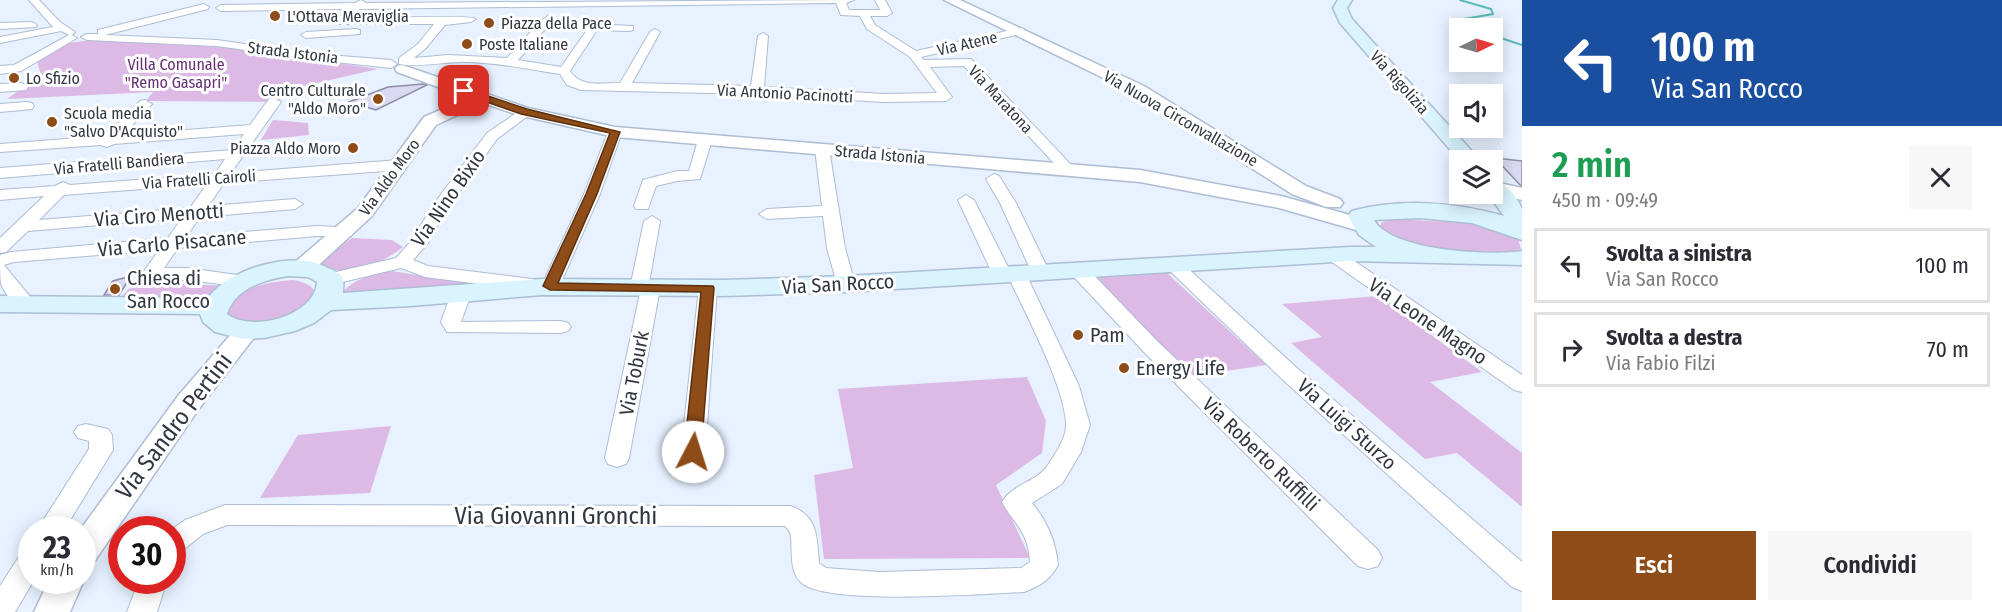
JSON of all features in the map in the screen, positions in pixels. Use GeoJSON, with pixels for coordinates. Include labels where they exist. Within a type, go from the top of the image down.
{"type":"FeatureCollection","features":[{"type":"Feature","properties":{"kind":"main road","name":"Via Rigolizia"},"geometry":{"type":"LineString","coordinates":[[1345,0],[1340,8],[1345,20],[1461,150]]}},
{"type":"Feature","properties":{"kind":"main road"},"geometry":{"type":"LineString","coordinates":[[1469,215],[1480,211],[1484,204]]}},
{"type":"Feature","properties":{"kind":"main road"},"geometry":{"type":"LineString","coordinates":[[1503,204],[1520,226]]}},
{"type":"Feature","properties":{"kind":"main road"},"geometry":{"type":"LineString","coordinates":[[1342,255],[1371,248],[1370,226],[1377,212],[1469,215],[1520,226]]}},
{"type":"Feature","properties":{"kind":"main road"},"geometry":{"type":"LineString","coordinates":[[1370,226],[1393,246],[1429,256]]}},
{"type":"Feature","properties":{"kind":"main road","name":"Via San Rocco"},"geometry":{"type":"LineString","coordinates":[[327,290],[461,294],[546,287],[708,288],[846,284],[1342,255]]}},
{"type":"Feature","properties":{"kind":"main road"},"geometry":{"type":"LineString","coordinates":[[1342,255],[1521,259]]}},
{"type":"Feature","properties":{"kind":"main road"},"geometry":{"type":"LineString","coordinates":[[302,268],[324,273],[327,290],[314,311],[291,322],[264,330],[247,331],[230,329],[218,324],[213,316],[214,306],[226,293],[244,281],[273,271],[302,268]]}},
{"type":"Feature","properties":{"kind":"main road"},"geometry":{"type":"LineString","coordinates":[[13,304],[214,306]]}},
{"type":"Feature","properties":{"kind":"street"},"geometry":{"type":"LineString","coordinates":[[36,2],[53,0]]}},
{"type":"Feature","properties":{"kind":"street"},"geometry":{"type":"LineString","coordinates":[[185,0],[213,8]]}},
{"type":"Feature","properties":{"kind":"street"},"geometry":{"type":"LineString","coordinates":[[126,39],[240,0]]}},
{"type":"Feature","properties":{"kind":"street"},"geometry":{"type":"LineString","coordinates":[[840,0],[845,13],[886,13],[880,0]]}},
{"type":"Feature","properties":{"kind":"street"},"geometry":{"type":"LineString","coordinates":[[36,2],[75,40],[213,8],[361,3],[849,0]]}},
{"type":"Feature","properties":{"kind":"street","name":"Via Nuova Circonvallazione"},"geometry":{"type":"LineString","coordinates":[[957,1],[1138,89],[1299,190],[1370,226]]}},
{"type":"Feature","properties":{"kind":"street"},"geometry":{"type":"LineString","coordinates":[[509,63],[562,2]]}},
{"type":"Feature","properties":{"kind":"street"},"geometry":{"type":"LineString","coordinates":[[361,3],[340,22],[471,19]]}},
{"type":"Feature","properties":{"kind":"street"},"geometry":{"type":"LineString","coordinates":[[863,13],[871,27],[918,59]]}},
{"type":"Feature","properties":{"kind":"street"},"geometry":{"type":"LineString","coordinates":[[401,64],[413,55],[445,21]]}},
{"type":"Feature","properties":{"kind":"street"},"geometry":{"type":"LineString","coordinates":[[509,24],[629,28]]}},
{"type":"Feature","properties":{"kind":"street"},"geometry":{"type":"LineString","coordinates":[[0,33],[59,26]]}},
{"type":"Feature","properties":{"kind":"street"},"geometry":{"type":"LineString","coordinates":[[401,64],[465,58],[564,71],[594,27]]}},
{"type":"Feature","properties":{"kind":"street"},"geometry":{"type":"LineString","coordinates":[[306,35],[436,30]]}},
{"type":"Feature","properties":{"kind":"street","name":"Via Atene"},"geometry":{"type":"LineString","coordinates":[[918,59],[1020,31]]}},
{"type":"Feature","properties":{"kind":"street"},"geometry":{"type":"LineString","coordinates":[[624,87],[655,32]]}},
{"type":"Feature","properties":{"kind":"street","name":"Strada Istonia"},"geometry":{"type":"LineString","coordinates":[[87,36],[217,44],[401,64],[524,112],[615,132],[1140,176],[1203,186],[1370,226]]}},
{"type":"Feature","properties":{"kind":"street"},"geometry":{"type":"LineString","coordinates":[[757,91],[763,36]]}},
{"type":"Feature","properties":{"kind":"street"},"geometry":{"type":"LineString","coordinates":[[0,83],[9,70],[72,37]]}},
{"type":"Feature","properties":{"kind":"street","name":"Via Antonio Pacinotti"},"geometry":{"type":"LineString","coordinates":[[564,71],[575,85],[884,98],[946,98],[918,59]]}},
{"type":"Feature","properties":{"kind":"street","name":"Via Maratona"},"geometry":{"type":"LineString","coordinates":[[918,59],[967,62],[1067,169]]}},
{"type":"Feature","properties":{"kind":"street"},"geometry":{"type":"LineString","coordinates":[[9,70],[39,72]]}},
{"type":"Feature","properties":{"kind":"street"},"geometry":{"type":"LineString","coordinates":[[2,98],[22,87]]}},
{"type":"Feature","properties":{"kind":"street","name":"Via Aldo Moro"},"geometry":{"type":"LineString","coordinates":[[302,268],[345,232],[372,203],[430,121],[482,97]]}},
{"type":"Feature","properties":{"kind":"street"},"geometry":{"type":"LineString","coordinates":[[2,98],[27,106]]}},
{"type":"Feature","properties":{"kind":"street"},"geometry":{"type":"LineString","coordinates":[[244,281],[188,274],[151,274],[274,102]]}},
{"type":"Feature","properties":{"kind":"street"},"geometry":{"type":"LineString","coordinates":[[0,248],[145,104]]}},
{"type":"Feature","properties":{"kind":"street"},"geometry":{"type":"LineString","coordinates":[[453,110],[501,104]]}},
{"type":"Feature","properties":{"kind":"street","name":"Via Nino Bixio"},"geometry":{"type":"LineString","coordinates":[[327,290],[402,262],[419,243],[439,208],[492,136],[524,112]]}},
{"type":"Feature","properties":{"kind":"street"},"geometry":{"type":"LineString","coordinates":[[0,148],[255,129]]}},
{"type":"Feature","properties":{"kind":"street"},"geometry":{"type":"LineString","coordinates":[[402,262],[425,271],[546,287],[592,194],[615,132]]}},
{"type":"Feature","properties":{"kind":"street"},"geometry":{"type":"LineString","coordinates":[[642,206],[649,183],[677,176],[695,176],[705,140]]}},
{"type":"Feature","properties":{"kind":"street"},"geometry":{"type":"LineString","coordinates":[[822,149],[836,248],[846,284]]}},
{"type":"Feature","properties":{"kind":"street","name":"Via Fratelli Bandiera"},"geometry":{"type":"LineString","coordinates":[[0,173],[237,154]]}},
{"type":"Feature","properties":{"kind":"street","name":"Via Fratelli Cairoli"},"geometry":{"type":"LineString","coordinates":[[0,195],[399,165]]}},
{"type":"Feature","properties":{"kind":"street"},"geometry":{"type":"LineString","coordinates":[[994,180],[1008,203],[1020,274]]}},
{"type":"Feature","properties":{"kind":"street"},"geometry":{"type":"LineString","coordinates":[[1276,202],[1295,196],[1299,190]]}},
{"type":"Feature","properties":{"kind":"street"},"geometry":{"type":"LineString","coordinates":[[1503,191],[1522,194]]}},
{"type":"Feature","properties":{"kind":"street"},"geometry":{"type":"LineString","coordinates":[[966,200],[1020,274]]}},
{"type":"Feature","properties":{"kind":"street","name":"Via Ciro Menotti"},"geometry":{"type":"LineString","coordinates":[[23,226],[295,204]]}},
{"type":"Feature","properties":{"kind":"street"},"geometry":{"type":"LineString","coordinates":[[767,214],[830,211]]}},
{"type":"Feature","properties":{"kind":"street","name":"Via Toburk"},"geometry":{"type":"LineString","coordinates":[[617,458],[645,288],[652,221]]}},
{"type":"Feature","properties":{"kind":"street","name":"Via Carlo Pisacane"},"geometry":{"type":"LineString","coordinates":[[0,261],[11,257],[175,242],[317,231],[345,232]]}},
{"type":"Feature","properties":{"kind":"street","name":"Via Leone Magno"},"geometry":{"type":"LineString","coordinates":[[1342,255],[1522,385]]}},
{"type":"Feature","properties":{"kind":"street","name":"Via Luigi Sturzo"},"geometry":{"type":"LineString","coordinates":[[1175,266],[1290,374],[1522,579]]}},
{"type":"Feature","properties":{"kind":"street"},"geometry":{"type":"LineString","coordinates":[[0,270],[13,304]]}},
{"type":"Feature","properties":{"kind":"street","name":"Via Roberto Ruffilli"},"geometry":{"type":"LineString","coordinates":[[1079,271],[1150,346],[1368,558]]}},
{"type":"Feature","properties":{"kind":"street","name":"Via Giovanni Gronchi"},"geometry":{"type":"LineString","coordinates":[[186,533],[194,527],[225,515],[790,516],[800,522],[805,532],[807,565],[812,576],[825,581],[901,584],[1024,580],[1036,574],[1044,565],[1044,549],[1029,515],[1015,502],[1053,477],[1069,452],[1078,425],[1068,386],[1020,274]]}},
{"type":"Feature","properties":{"kind":"street"},"geometry":{"type":"LineString","coordinates":[[693,452],[708,288]]}},
{"type":"Feature","properties":{"kind":"street"},"geometry":{"type":"LineString","coordinates":[[461,294],[451,322],[454,328],[561,327]]}},
{"type":"Feature","properties":{"kind":"street","name":"Via Sandro Pertini"},"geometry":{"type":"LineString","coordinates":[[96,532],[188,404],[247,331]]}},
{"type":"Feature","properties":{"kind":"street"},"geometry":{"type":"LineString","coordinates":[[59,516],[101,450],[100,435],[86,432]]}},
{"type":"Feature","properties":{"kind":"street"},"geometry":{"type":"LineString","coordinates":[[0,611],[18,582]]}},
{"type":"Feature","properties":{"kind":"street"},"geometry":{"type":"LineString","coordinates":[[52,612],[60,594]]}},
{"type":"Feature","properties":{"kind":"street"},"geometry":{"type":"LineString","coordinates":[[142,612],[148,594]]}},
{"type":"Feature","properties":{"kind":"green space","name":"Villa Comunale \"Remo Gasapri\""},"geometry":{"type":"Polygon","coordinates":[[[91,40],[235,48],[378,69],[291,89],[278,102],[146,101],[153,92],[7,99],[41,75],[37,61],[69,43],[91,40]]]}},
{"type":"Feature","properties":{"kind":"green space"},"geometry":{"type":"Polygon","coordinates":[[[273,120],[308,123],[309,135],[261,140],[273,120]]]}},
{"type":"Feature","properties":{"kind":"green space"},"geometry":{"type":"Polygon","coordinates":[[[1395,219],[1483,224],[1518,239],[1521,249],[1509,252],[1424,250],[1403,245],[1379,228],[1382,222],[1395,219]]]}},
{"type":"Feature","properties":{"kind":"green space"},"geometry":{"type":"Polygon","coordinates":[[[352,238],[392,240],[403,247],[385,259],[364,268],[342,270],[321,265],[328,255],[352,238]]]}},
{"type":"Feature","properties":{"kind":"green space"},"geometry":{"type":"Polygon","coordinates":[[[392,271],[490,287],[341,295],[357,281],[392,271]]]}},
{"type":"Feature","properties":{"kind":"green space"},"geometry":{"type":"Polygon","coordinates":[[[1167,273],[1266,365],[1185,377],[1093,277],[1167,273]]]}},
{"type":"Feature","properties":{"kind":"green space"},"geometry":{"type":"Polygon","coordinates":[[[294,280],[309,286],[314,293],[303,308],[290,316],[277,322],[253,327],[226,317],[234,299],[242,293],[263,284],[294,280]]]}},
{"type":"Feature","properties":{"kind":"green space"},"geometry":{"type":"Polygon","coordinates":[[[136,282],[230,286],[201,300],[119,299],[136,282]]]}},
{"type":"Feature","properties":{"kind":"green space"},"geometry":{"type":"Polygon","coordinates":[[[1378,296],[1482,372],[1430,382],[1522,453],[1522,507],[1457,453],[1425,459],[1291,343],[1322,337],[1282,304],[1378,296]]]}},
{"type":"Feature","properties":{"kind":"green space"},"geometry":{"type":"Polygon","coordinates":[[[1027,377],[1046,421],[1042,453],[996,485],[1030,558],[824,559],[814,475],[853,468],[838,389],[1027,377]]]}},
{"type":"Feature","properties":{"kind":"green space"},"geometry":{"type":"Polygon","coordinates":[[[391,426],[370,493],[260,498],[298,435],[391,426]]]}},
{"type":"Feature","properties":{"kind":"building","name":"Centro Culturale \"Aldo Moro\""},"geometry":{"type":"Polygon","coordinates":[[[427,85],[376,110],[349,102],[388,87],[427,85]]]}},
{"type":"Feature","properties":{"kind":"building"},"geometry":{"type":"Polygon","coordinates":[[[1503,159],[1522,161],[1522,186],[1503,167],[1503,159]]]}},
{"type":"Feature","properties":{"kind":"building","name":"Chiesa di San Rocco"},"geometry":{"type":"Polygon","coordinates":[[[131,276],[119,295],[104,295],[113,281],[131,276]]]}},
{"type":"Feature","properties":{"kind":"waterway"},"geometry":{"type":"LineString","coordinates":[[1460,0],[1491,9],[1493,14],[1470,18]]}},
{"type":"Feature","properties":{"kind":"waterway"},"geometry":{"type":"LineString","coordinates":[[1503,39],[1522,45]]}},
{"type":"Feature","properties":{"kind":"place","name":"L'Ottava Meraviglia"},"geometry":{"type":"Point","coordinates":[275,16]}},
{"type":"Feature","properties":{"kind":"place","name":"Piazza della Pace"},"geometry":{"type":"Point","coordinates":[489,23]}},
{"type":"Feature","properties":{"kind":"place","name":"Poste Italiane"},"geometry":{"type":"Point","coordinates":[467,44]}},
{"type":"Feature","properties":{"kind":"place","name":"Lo Sfizio"},"geometry":{"type":"Point","coordinates":[14,78]}},
{"type":"Feature","properties":{"kind":"place","name":"Centro Culturale \"Aldo Moro\""},"geometry":{"type":"Point","coordinates":[378,99]}},
{"type":"Feature","properties":{"kind":"place","name":"Scuola media \"Salvo D'Acquisto\""},"geometry":{"type":"Point","coordinates":[52,122]}},
{"type":"Feature","properties":{"kind":"place","name":"Piazza Aldo Moro"},"geometry":{"type":"Point","coordinates":[353,148]}},
{"type":"Feature","properties":{"kind":"place","name":"Chiesa di San Rocco"},"geometry":{"type":"Point","coordinates":[115,289]}},
{"type":"Feature","properties":{"kind":"place","name":"Pam"},"geometry":{"type":"Point","coordinates":[1078,335]}},
{"type":"Feature","properties":{"kind":"place","name":"Energy Life"},"geometry":{"type":"Point","coordinates":[1124,368]}},
{"type":"Feature","properties":{"kind":"route"},"geometry":{"type":"LineString","coordinates":[[464,91],[524,112],[615,132],[592,194],[550,286],[708,288],[693,452]]}}]}
